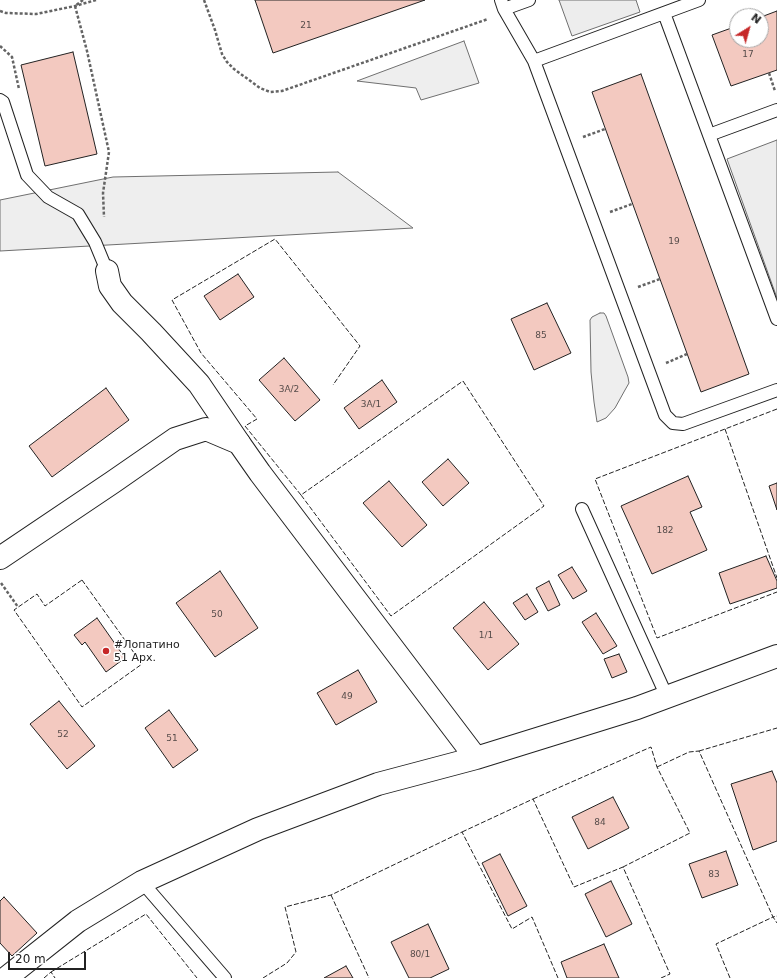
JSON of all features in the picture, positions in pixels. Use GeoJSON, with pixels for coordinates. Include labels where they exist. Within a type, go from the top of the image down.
{"type":"FeatureCollection","features":[{"type":"Feature","properties":{"kind":"street"},"geometry":{"type":"LineString","coordinates":[[107,271],[110,286],[122,303],[199,384],[265,479],[476,758]]}},
{"type":"Feature","properties":{"kind":"street"},"geometry":{"type":"LineString","coordinates":[[0,558],[175,439],[206,429],[239,443]]}},
{"type":"Feature","properties":{"kind":"street"},"geometry":{"type":"LineString","coordinates":[[6,978],[78,921],[142,882],[266,826],[378,784],[476,758],[636,708],[777,656]]}},
{"type":"Feature","properties":{"kind":"lane"},"geometry":{"type":"LineString","coordinates":[[530,0],[504,7],[534,61],[665,415],[673,423],[683,424],[777,390]]}},
{"type":"Feature","properties":{"kind":"lane"},"geometry":{"type":"LineString","coordinates":[[534,61],[699,0]]}},
{"type":"Feature","properties":{"kind":"lane"},"geometry":{"type":"LineString","coordinates":[[664,13],[777,319]]}},
{"type":"Feature","properties":{"kind":"lane"},"geometry":{"type":"LineString","coordinates":[[0,100],[3,102],[27,175],[48,197],[78,214],[95,242],[107,271]]}},
{"type":"Feature","properties":{"kind":"lane"},"geometry":{"type":"LineString","coordinates":[[709,135],[777,110]]}},
{"type":"Feature","properties":{"kind":"lane"},"geometry":{"type":"LineString","coordinates":[[582,509],[667,696]]}},
{"type":"Feature","properties":{"kind":"lane"},"geometry":{"type":"LineString","coordinates":[[142,882],[225,978]]}},
{"type":"Feature","properties":{"kind":"path"},"geometry":{"type":"LineString","coordinates":[[75,6],[83,0]]}},
{"type":"Feature","properties":{"kind":"path"},"geometry":{"type":"LineString","coordinates":[[0,11],[6,13],[36,14],[96,0]]}},
{"type":"Feature","properties":{"kind":"path"},"geometry":{"type":"LineString","coordinates":[[204,0],[222,54],[227,62],[260,88],[270,92],[282,91],[504,7]]}},
{"type":"Feature","properties":{"kind":"path"},"geometry":{"type":"LineString","coordinates":[[75,6],[87,51],[109,152],[104,193],[104,223]]}},
{"type":"Feature","properties":{"kind":"path"},"geometry":{"type":"LineString","coordinates":[[769,73],[776,93]]}},
{"type":"Feature","properties":{"kind":"path"},"geometry":{"type":"LineString","coordinates":[[577,139],[605,129]]}},
{"type":"Feature","properties":{"kind":"path"},"geometry":{"type":"LineString","coordinates":[[604,214],[632,204]]}},
{"type":"Feature","properties":{"kind":"path"},"geometry":{"type":"LineString","coordinates":[[632,290],[660,279]]}},
{"type":"Feature","properties":{"kind":"path"},"geometry":{"type":"LineString","coordinates":[[660,365],[687,354]]}},
{"type":"Feature","properties":{"kind":"path"},"geometry":{"type":"LineString","coordinates":[[0,581],[18,607]]}},
{"type":"Feature","properties":{"kind":"shaded area"},"geometry":{"type":"Polygon","coordinates":[[[559,0],[636,0],[640,12],[572,36],[559,0]]]}},
{"type":"Feature","properties":{"kind":"shaded area"},"geometry":{"type":"Polygon","coordinates":[[[464,41],[479,83],[421,100],[416,88],[357,81],[464,41]]]}},
{"type":"Feature","properties":{"kind":"shaded area"},"geometry":{"type":"Polygon","coordinates":[[[777,140],[777,298],[727,159],[777,140]]]}},
{"type":"Feature","properties":{"kind":"shaded area"},"geometry":{"type":"Polygon","coordinates":[[[338,172],[413,228],[0,251],[0,200],[113,177],[338,172]]]}},
{"type":"Feature","properties":{"kind":"shaded area"},"geometry":{"type":"Polygon","coordinates":[[[600,313],[604,313],[606,316],[629,383],[615,408],[606,418],[597,422],[591,372],[590,320],[592,317],[600,313]]]}},
{"type":"Feature","properties":{"kind":"building"},"geometry":{"type":"Polygon","coordinates":[[[255,0],[425,0],[273,53],[255,0]]]}},
{"type":"Feature","properties":{"kind":"building"},"geometry":{"type":"Polygon","coordinates":[[[777,11],[777,70],[731,86],[712,35],[729,29],[729,48],[769,48],[769,14],[777,11]]]}},
{"type":"Feature","properties":{"kind":"building"},"geometry":{"type":"Polygon","coordinates":[[[73,52],[97,154],[45,166],[21,65],[73,52]]]}},
{"type":"Feature","properties":{"kind":"building"},"geometry":{"type":"Polygon","coordinates":[[[641,74],[749,374],[701,392],[592,92],[641,74]]]}},
{"type":"Feature","properties":{"kind":"building"},"geometry":{"type":"Polygon","coordinates":[[[238,274],[254,297],[220,320],[204,296],[238,274]]]}},
{"type":"Feature","properties":{"kind":"building"},"geometry":{"type":"Polygon","coordinates":[[[547,303],[571,353],[534,370],[511,319],[547,303]]]}},
{"type":"Feature","properties":{"kind":"building"},"geometry":{"type":"Polygon","coordinates":[[[284,358],[320,400],[295,421],[259,380],[284,358]]]}},
{"type":"Feature","properties":{"kind":"building"},"geometry":{"type":"Polygon","coordinates":[[[382,380],[397,402],[359,429],[344,408],[382,380]]]}},
{"type":"Feature","properties":{"kind":"building"},"geometry":{"type":"Polygon","coordinates":[[[106,388],[129,420],[52,477],[29,446],[106,388]]]}},
{"type":"Feature","properties":{"kind":"building"},"geometry":{"type":"Polygon","coordinates":[[[448,459],[469,483],[443,506],[422,482],[448,459]]]}},
{"type":"Feature","properties":{"kind":"building"},"geometry":{"type":"Polygon","coordinates":[[[688,476],[702,507],[690,512],[707,550],[652,574],[621,506],[688,476]]]}},
{"type":"Feature","properties":{"kind":"building"},"geometry":{"type":"Polygon","coordinates":[[[389,481],[427,525],[402,547],[363,503],[389,481]]]}},
{"type":"Feature","properties":{"kind":"building"},"geometry":{"type":"Polygon","coordinates":[[[777,483],[777,510],[769,486],[777,483]]]}},
{"type":"Feature","properties":{"kind":"building"},"geometry":{"type":"Polygon","coordinates":[[[766,556],[777,581],[777,588],[730,604],[719,573],[766,556]]]}},
{"type":"Feature","properties":{"kind":"building"},"geometry":{"type":"Polygon","coordinates":[[[572,567],[587,591],[573,599],[558,575],[572,567]]]}},
{"type":"Feature","properties":{"kind":"building"},"geometry":{"type":"Polygon","coordinates":[[[220,571],[258,628],[215,657],[176,603],[220,571]]]}},
{"type":"Feature","properties":{"kind":"building"},"geometry":{"type":"Polygon","coordinates":[[[549,581],[560,605],[548,611],[536,588],[549,581]]]}},
{"type":"Feature","properties":{"kind":"building"},"geometry":{"type":"Polygon","coordinates":[[[527,594],[538,612],[525,620],[513,603],[527,594]]]}},
{"type":"Feature","properties":{"kind":"building"},"geometry":{"type":"Polygon","coordinates":[[[484,602],[519,644],[488,670],[453,628],[484,602]]]}},
{"type":"Feature","properties":{"kind":"building"},"geometry":{"type":"Polygon","coordinates":[[[596,613],[617,646],[603,654],[582,622],[596,613]]]}},
{"type":"Feature","properties":{"kind":"building","name":"#Лопатино 51 Арх."},"geometry":{"type":"Polygon","coordinates":[[[97,618],[125,658],[106,672],[85,642],[82,645],[74,635],[97,618]]]}},
{"type":"Feature","properties":{"kind":"building"},"geometry":{"type":"Polygon","coordinates":[[[619,654],[627,672],[612,678],[604,659],[619,654]]]}},
{"type":"Feature","properties":{"kind":"building"},"geometry":{"type":"Polygon","coordinates":[[[358,670],[377,702],[336,725],[317,693],[358,670]]]}},
{"type":"Feature","properties":{"kind":"building"},"geometry":{"type":"Polygon","coordinates":[[[59,701],[95,746],[67,769],[30,724],[59,701]]]}},
{"type":"Feature","properties":{"kind":"building"},"geometry":{"type":"Polygon","coordinates":[[[169,710],[198,750],[173,768],[145,728],[169,710]]]}},
{"type":"Feature","properties":{"kind":"building"},"geometry":{"type":"Polygon","coordinates":[[[772,771],[777,783],[777,841],[753,850],[731,784],[772,771]]]}},
{"type":"Feature","properties":{"kind":"building"},"geometry":{"type":"Polygon","coordinates":[[[613,797],[629,828],[588,849],[572,817],[613,797]]]}},
{"type":"Feature","properties":{"kind":"building"},"geometry":{"type":"Polygon","coordinates":[[[726,851],[738,885],[702,898],[689,864],[726,851]]]}},
{"type":"Feature","properties":{"kind":"building"},"geometry":{"type":"Polygon","coordinates":[[[500,854],[527,906],[508,916],[482,863],[500,854]]]}},
{"type":"Feature","properties":{"kind":"building"},"geometry":{"type":"Polygon","coordinates":[[[611,881],[632,924],[606,937],[585,894],[611,881]]]}},
{"type":"Feature","properties":{"kind":"building"},"geometry":{"type":"Polygon","coordinates":[[[4,897],[37,933],[12,956],[0,943],[0,901],[4,897]]]}},
{"type":"Feature","properties":{"kind":"building"},"geometry":{"type":"Polygon","coordinates":[[[428,924],[449,969],[430,978],[409,978],[391,942],[428,924]]]}},
{"type":"Feature","properties":{"kind":"building"},"geometry":{"type":"Polygon","coordinates":[[[604,944],[619,978],[567,978],[561,962],[604,944]]]}},
{"type":"Feature","properties":{"kind":"building"},"geometry":{"type":"Polygon","coordinates":[[[346,966],[353,978],[324,978],[346,966]]]}},
{"type":"Feature","properties":{"kind":"fence"},"geometry":{"type":"LineString","coordinates":[[301,495],[245,426],[257,419],[201,353],[172,300],[275,239],[360,346],[333,385]]}},
{"type":"Feature","properties":{"kind":"fence"},"geometry":{"type":"LineString","coordinates":[[463,381],[544,506],[391,616],[301,495],[463,381]]}},
{"type":"Feature","properties":{"kind":"fence"},"geometry":{"type":"LineString","coordinates":[[777,409],[595,479],[657,638],[777,592]]}},
{"type":"Feature","properties":{"kind":"fence"},"geometry":{"type":"LineString","coordinates":[[725,429],[777,578]]}},
{"type":"Feature","properties":{"kind":"fence"},"geometry":{"type":"LineString","coordinates":[[82,580],[142,664],[82,707],[14,610],[37,594],[45,606],[82,580]]}},
{"type":"Feature","properties":{"kind":"fence"},"geometry":{"type":"LineString","coordinates":[[699,751],[777,728]]}},
{"type":"Feature","properties":{"kind":"fence"},"geometry":{"type":"LineString","coordinates":[[533,799],[651,747],[657,767],[690,833],[623,867]]}},
{"type":"Feature","properties":{"kind":"fence"},"geometry":{"type":"LineString","coordinates":[[657,767],[689,752],[699,751],[773,917],[777,916]]}},
{"type":"Feature","properties":{"kind":"fence"},"geometry":{"type":"LineString","coordinates":[[462,832],[533,799],[574,887],[623,867],[670,974],[661,978]]}},
{"type":"Feature","properties":{"kind":"fence"},"geometry":{"type":"LineString","coordinates":[[263,978],[287,963],[296,952],[285,907],[331,895],[462,832],[512,929],[532,917],[558,978]]}},
{"type":"Feature","properties":{"kind":"fence"},"geometry":{"type":"LineString","coordinates":[[331,895],[369,978]]}},
{"type":"Feature","properties":{"kind":"fence"},"geometry":{"type":"LineString","coordinates":[[51,972],[146,914],[197,978]]}},
{"type":"Feature","properties":{"kind":"fence"},"geometry":{"type":"LineString","coordinates":[[730,978],[716,944],[773,917],[777,923]]}},
{"type":"Feature","properties":{"kind":"fence"},"geometry":{"type":"LineString","coordinates":[[44,978],[51,972],[55,978]]}},
{"type":"Feature","properties":{"kind":"place","name":"#Лопатино 51 Арх."},"geometry":{"type":"Point","coordinates":[106,651]}}]}
